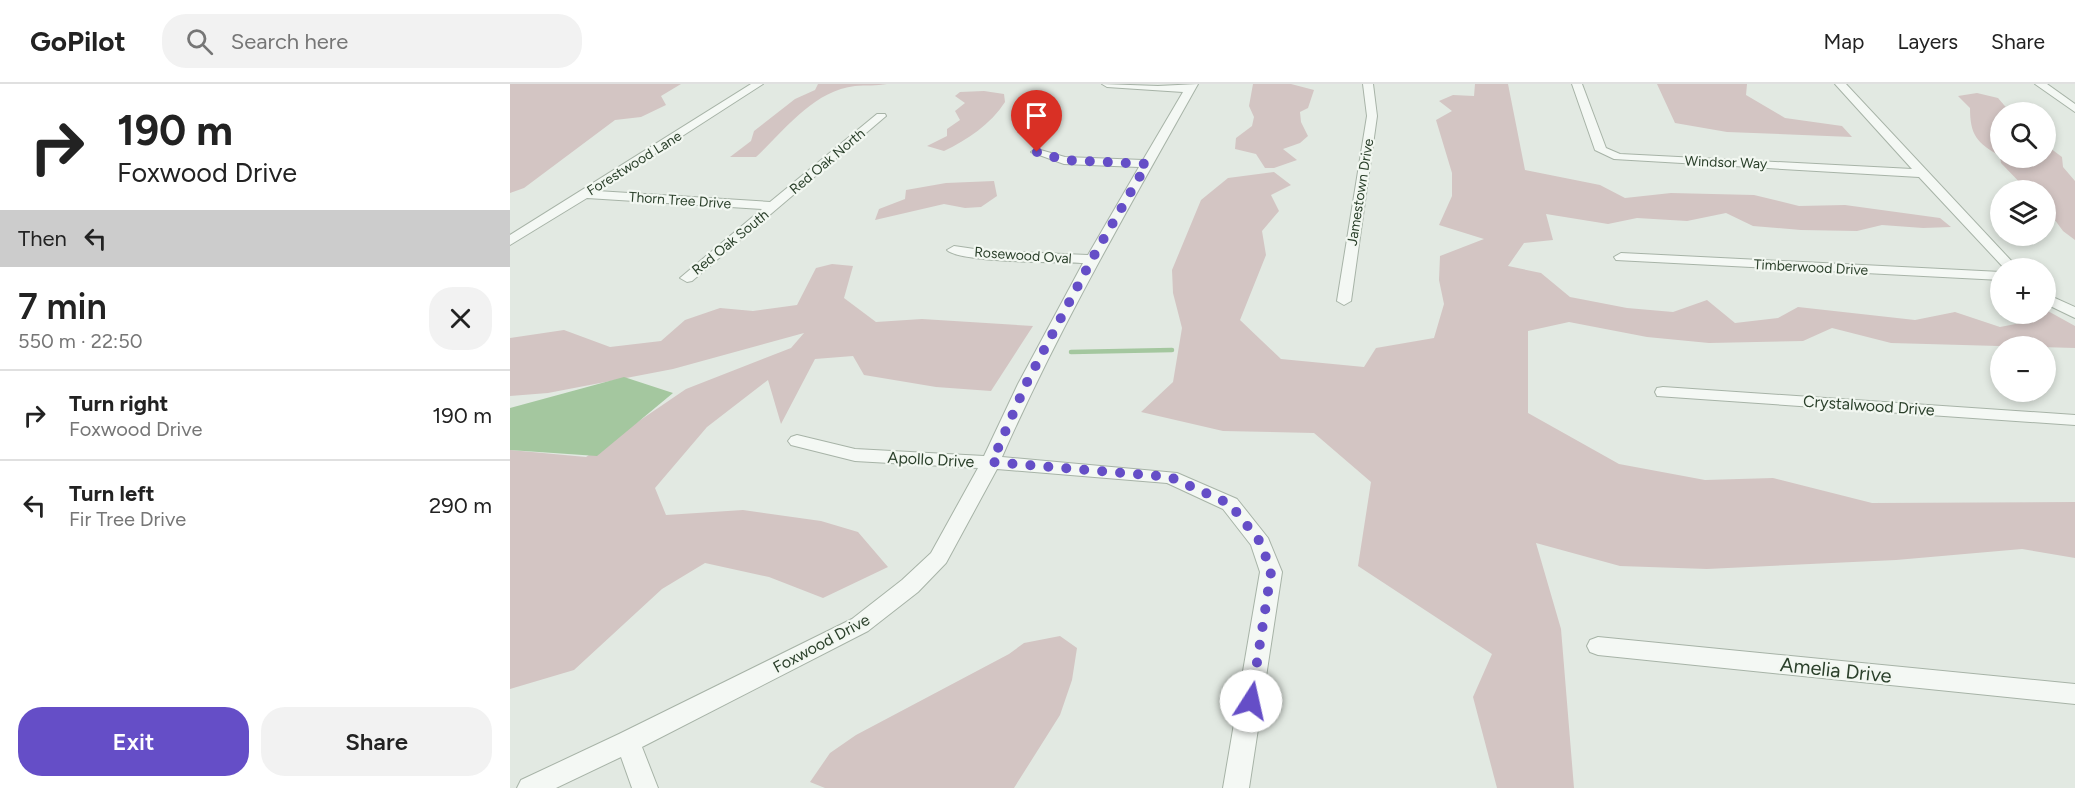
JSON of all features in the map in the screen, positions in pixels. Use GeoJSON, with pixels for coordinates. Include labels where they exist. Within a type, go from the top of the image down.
{"type":"FeatureCollection","features":[{"type":"Feature","properties":{"kind":"street","name":"Forestwood Lane"},"geometry":{"type":"LineString","coordinates":[[510,241],[758,84]]}},
{"type":"Feature","properties":{"kind":"street"},"geometry":{"type":"LineString","coordinates":[[1107,84],[1158,89],[1192,87]]}},
{"type":"Feature","properties":{"kind":"street","name":"Jamestown Drive"},"geometry":{"type":"LineString","coordinates":[[1344,301],[1372,116],[1368,84]]}},
{"type":"Feature","properties":{"kind":"street","name":"Windsor Way"},"geometry":{"type":"LineString","coordinates":[[1577,84],[1601,150],[1618,157],[1921,173]]}},
{"type":"Feature","properties":{"kind":"street"},"geometry":{"type":"LineString","coordinates":[[1840,84],[2002,258]]}},
{"type":"Feature","properties":{"kind":"street"},"geometry":{"type":"LineString","coordinates":[[2040,84],[2075,109]]}},
{"type":"Feature","properties":{"kind":"street","name":"Foxwood Drive"},"geometry":{"type":"LineString","coordinates":[[530,788],[628,742],[860,625],[910,586],[939,558],[992,462],[1026,384],[1092,259],[1192,87]]}},
{"type":"Feature","properties":{"kind":"street","name":"Red Oak North"},"geometry":{"type":"LineString","coordinates":[[774,206],[881,116]]}},
{"type":"Feature","properties":{"kind":"street"},"geometry":{"type":"LineString","coordinates":[[1037,152],[1064,160],[1147,164]]}},
{"type":"Feature","properties":{"kind":"street","name":"Thorn Tree Drive"},"geometry":{"type":"LineString","coordinates":[[585,194],[774,206]]}},
{"type":"Feature","properties":{"kind":"street","name":"Red Oak South"},"geometry":{"type":"LineString","coordinates":[[687,278],[774,206]]}},
{"type":"Feature","properties":{"kind":"street","name":"Rosewood Oval"},"geometry":{"type":"LineString","coordinates":[[954,250],[988,255],[1092,259]]}},
{"type":"Feature","properties":{"kind":"street","name":"Timberwood Drive"},"geometry":{"type":"LineString","coordinates":[[1621,257],[1990,275]]}},
{"type":"Feature","properties":{"kind":"street"},"geometry":{"type":"LineString","coordinates":[[2056,303],[2075,313]]}},
{"type":"Feature","properties":{"kind":"street","name":"Crystalwood Drive"},"geometry":{"type":"LineString","coordinates":[[1663,392],[2075,420]]}},
{"type":"Feature","properties":{"kind":"street","name":"Apollo Drive"},"geometry":{"type":"LineString","coordinates":[[797,441],[855,455],[992,462],[1170,477],[1230,504],[1261,543],[1271,572],[1236,788]]}},
{"type":"Feature","properties":{"kind":"street","name":"Amelia Drive"},"geometry":{"type":"LineString","coordinates":[[1598,646],[2075,694]]}},
{"type":"Feature","properties":{"kind":"street"},"geometry":{"type":"LineString","coordinates":[[628,742],[645,788]]}},
{"type":"Feature","properties":{"kind":"shaded area"},"geometry":{"type":"Polygon","coordinates":[[[510,84],[681,84],[661,96],[666,105],[641,117],[615,120],[524,188],[510,193],[510,84]]]}},
{"type":"Feature","properties":{"kind":"shaded area"},"geometry":{"type":"Polygon","coordinates":[[[818,84],[887,84],[855,86],[826,95],[801,113],[756,157],[730,157],[751,141],[754,131],[795,99],[815,90],[818,84]]]}},
{"type":"Feature","properties":{"kind":"shaded area"},"geometry":{"type":"Polygon","coordinates":[[[1253,84],[1291,84],[1314,90],[1308,108],[1300,112],[1301,122],[1308,136],[1300,143],[1283,149],[1297,160],[1274,168],[1265,168],[1256,154],[1235,149],[1236,138],[1252,126],[1254,117],[1249,106],[1253,84]]]}},
{"type":"Feature","properties":{"kind":"shaded area"},"geometry":{"type":"Polygon","coordinates":[[[1475,84],[1508,84],[1525,170],[1600,185],[1625,198],[1671,193],[1754,195],[1799,206],[1845,205],[1940,218],[1951,227],[1923,228],[1882,225],[1857,231],[1801,230],[1753,226],[1726,213],[1687,221],[1637,218],[1608,224],[1546,214],[1553,240],[1524,243],[1508,266],[1541,273],[1570,297],[1627,308],[1673,312],[1707,300],[1735,323],[1778,318],[1798,307],[1915,320],[1955,312],[2000,327],[2016,324],[2056,324],[2056,316],[2075,326],[2075,348],[2056,347],[2056,336],[1990,336],[1990,346],[1891,343],[1832,328],[1803,341],[1709,343],[1647,337],[1569,322],[1528,331],[1528,413],[1619,464],[1705,480],[1773,478],[1872,503],[2075,502],[2075,558],[2022,549],[1896,560],[1707,569],[1620,566],[1536,543],[1561,629],[1574,788],[1497,788],[1473,697],[1492,654],[1358,566],[1371,482],[1314,433],[1223,431],[1141,412],[1173,382],[1182,328],[1173,293],[1172,270],[1201,200],[1228,178],[1274,172],[1291,185],[1271,195],[1279,211],[1262,231],[1266,255],[1240,320],[1281,359],[1364,367],[1376,348],[1434,338],[1444,304],[1439,280],[1440,256],[1484,239],[1439,225],[1452,196],[1452,173],[1436,120],[1452,111],[1439,101],[1453,95],[1474,96],[1475,84]]]}},
{"type":"Feature","properties":{"kind":"shaded area"},"geometry":{"type":"Polygon","coordinates":[[[1657,84],[1747,84],[1746,95],[1785,118],[1842,126],[1852,137],[1727,132],[1675,123],[1657,84]]]}},
{"type":"Feature","properties":{"kind":"shaded area"},"geometry":{"type":"Polygon","coordinates":[[[984,91],[1004,94],[1005,102],[986,124],[944,151],[927,146],[947,136],[947,129],[960,120],[955,111],[965,103],[955,96],[960,92],[984,91]]]}},
{"type":"Feature","properties":{"kind":"shaded area"},"geometry":{"type":"Polygon","coordinates":[[[1977,93],[1998,98],[2001,102],[1990,102],[1990,150],[1980,142],[1973,132],[1970,108],[1958,96],[1977,93]]]}},
{"type":"Feature","properties":{"kind":"shaded area"},"geometry":{"type":"Polygon","coordinates":[[[2056,152],[2062,157],[2063,167],[2075,181],[2075,240],[2063,231],[2056,222],[2056,180],[2017,180],[2006,168],[2056,168],[2056,152]]]}},
{"type":"Feature","properties":{"kind":"shaded area"},"geometry":{"type":"Polygon","coordinates":[[[994,181],[997,196],[981,207],[965,208],[944,204],[875,220],[879,209],[905,199],[906,190],[946,183],[994,181]]]}},
{"type":"Feature","properties":{"kind":"shaded area"},"geometry":{"type":"Polygon","coordinates":[[[832,264],[853,266],[844,298],[876,322],[922,319],[1033,326],[991,391],[936,387],[864,375],[853,356],[815,359],[781,424],[768,380],[707,427],[655,488],[666,515],[743,510],[821,521],[858,532],[888,567],[823,598],[769,577],[705,563],[662,589],[574,670],[510,689],[510,450],[586,457],[686,389],[791,348],[804,333],[673,369],[548,393],[510,396],[510,338],[564,330],[610,347],[661,341],[685,320],[720,308],[753,311],[797,305],[816,268],[832,264]]]}},
{"type":"Feature","properties":{"kind":"shaded area"},"geometry":{"type":"Polygon","coordinates":[[[624,377],[673,393],[597,456],[510,450],[510,408],[624,377]]]}},
{"type":"Feature","properties":{"kind":"shaded area"},"geometry":{"type":"Polygon","coordinates":[[[1060,636],[1077,648],[1072,680],[1060,715],[1014,788],[825,788],[810,782],[830,753],[856,735],[1009,654],[1024,643],[1060,636]]]}},
{"type":"Feature","properties":{"kind":"waterway"},"geometry":{"type":"LineString","coordinates":[[1071,352],[1172,350]]}},
{"type":"Feature","properties":{"kind":"route"},"geometry":{"type":"LineString","coordinates":[[1037,152],[1064,160],[1147,164],[1092,259],[1026,384],[992,462],[1170,477],[1230,504],[1261,543],[1271,572],[1251,701]]}}]}
